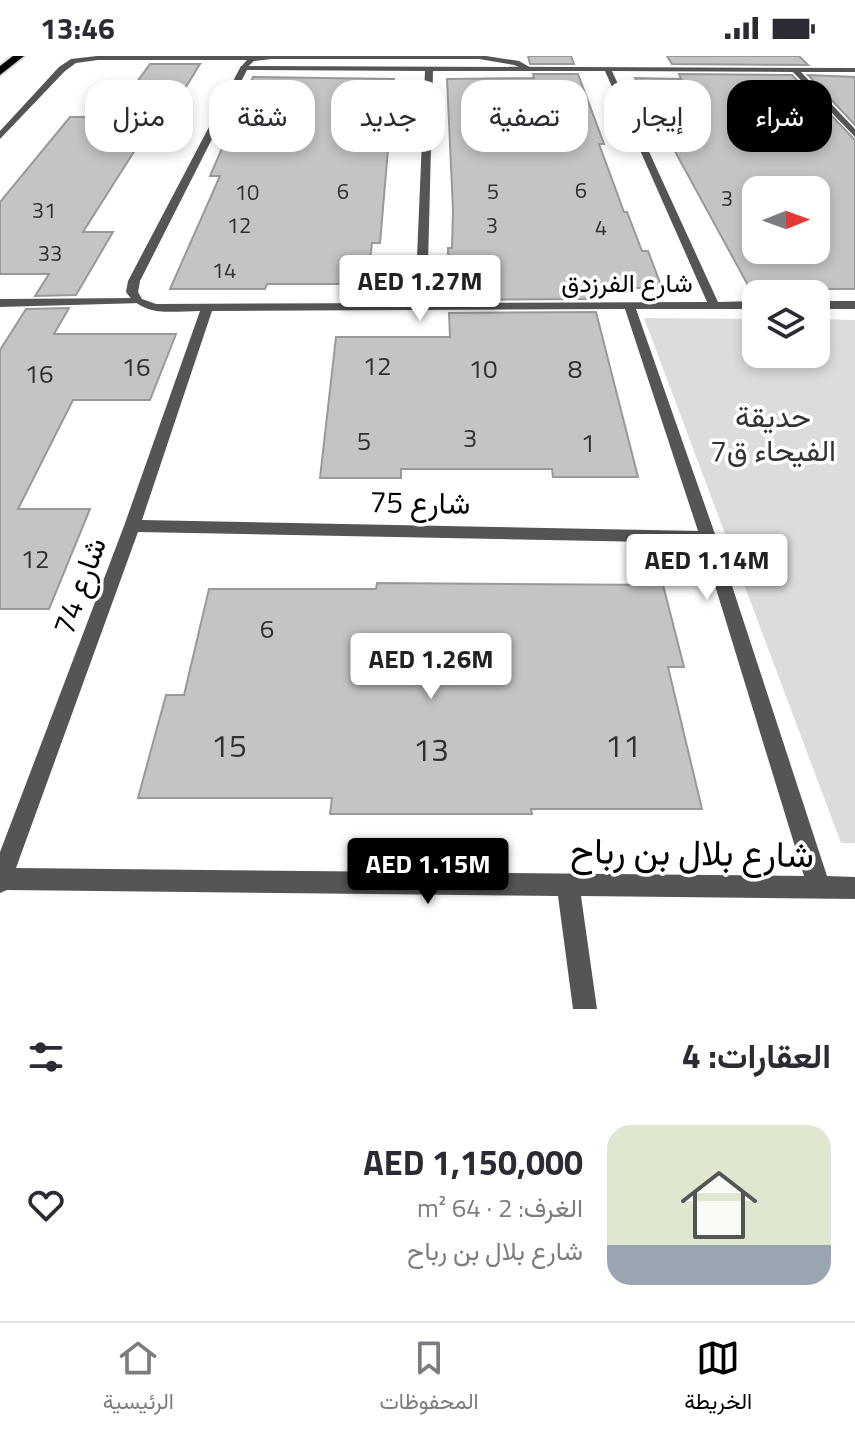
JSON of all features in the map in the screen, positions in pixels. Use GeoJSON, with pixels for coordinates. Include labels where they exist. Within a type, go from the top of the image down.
{"type":"FeatureCollection","features":[{"type":"Feature","properties":{"kind":"highway"},"geometry":{"type":"LineString","coordinates":[[0,72],[19,56]]}},
{"type":"Feature","properties":{"kind":"street"},"geometry":{"type":"LineString","coordinates":[[0,136],[62,69],[74,61],[98,58],[479,57],[516,63],[529,69]]}},
{"type":"Feature","properties":{"kind":"street"},"geometry":{"type":"LineString","coordinates":[[138,301],[132,292],[134,281],[244,68],[258,58]]}},
{"type":"Feature","properties":{"kind":"street"},"geometry":{"type":"LineString","coordinates":[[244,68],[855,70]]}},
{"type":"Feature","properties":{"kind":"street"},"geometry":{"type":"LineString","coordinates":[[421,306],[429,69]]}},
{"type":"Feature","properties":{"kind":"street"},"geometry":{"type":"LineString","coordinates":[[608,70],[714,305]]}},
{"type":"Feature","properties":{"kind":"street"},"geometry":{"type":"LineString","coordinates":[[795,70],[855,134]]}},
{"type":"Feature","properties":{"kind":"street","name":"شارع الفرزدق"},"geometry":{"type":"LineString","coordinates":[[0,303],[138,301],[154,308],[742,305]]}},
{"type":"Feature","properties":{"kind":"street"},"geometry":{"type":"LineString","coordinates":[[629,305],[708,537],[819,887]]}},
{"type":"Feature","properties":{"kind":"street"},"geometry":{"type":"LineString","coordinates":[[830,305],[855,305]]}},
{"type":"Feature","properties":{"kind":"street","name":"شارع 74"},"geometry":{"type":"LineString","coordinates":[[1,880],[132,526],[207,308]]}},
{"type":"Feature","properties":{"kind":"street","name":"شارع 75"},"geometry":{"type":"LineString","coordinates":[[132,526],[708,537]]}},
{"type":"Feature","properties":{"kind":"street","name":"شارع بلال بن رباح"},"geometry":{"type":"LineString","coordinates":[[1,880],[855,888]]}},
{"type":"Feature","properties":{"kind":"street"},"geometry":{"type":"LineString","coordinates":[[568,885],[585,1009]]}},
{"type":"Feature","properties":{"kind":"green space","name":"حديقة الفيحاء ق7"},"geometry":{"type":"Polygon","coordinates":[[[644,318],[742,319],[742,368],[830,368],[830,319],[855,320],[855,843],[841,843],[644,318]]]}},
{"type":"Feature","properties":{"kind":"building"},"geometry":{"type":"Polygon","coordinates":[[[528,56],[571,56],[574,64],[530,64],[528,56]]]}},
{"type":"Feature","properties":{"kind":"building"},"geometry":{"type":"Polygon","coordinates":[[[667,56],[799,56],[808,65],[672,64],[667,56]]]}},
{"type":"Feature","properties":{"kind":"building"},"geometry":{"type":"Polygon","coordinates":[[[150,64],[200,64],[190,80],[138,80],[150,64]]]}},
{"type":"Feature","properties":{"kind":"building"},"geometry":{"type":"Polygon","coordinates":[[[533,74],[578,74],[580,80],[461,80],[461,152],[588,152],[588,101],[604,144],[599,144],[624,212],[627,212],[642,251],[648,251],[662,288],[589,288],[592,299],[449,300],[448,248],[452,248],[453,210],[447,79],[534,78],[533,74]]]}},
{"type":"Feature","properties":{"kind":"building"},"geometry":{"type":"Polygon","coordinates":[[[679,74],[792,75],[797,80],[727,80],[727,152],[832,152],[832,116],[855,140],[855,289],[830,289],[830,280],[745,280],[675,152],[711,152],[711,80],[635,78],[681,79],[679,74]]]}},
{"type":"Feature","properties":{"kind":"building"},"geometry":{"type":"Polygon","coordinates":[[[808,75],[855,77],[855,125],[832,101],[832,80],[813,80],[808,75]]]}},
{"type":"Feature","properties":{"kind":"building"},"geometry":{"type":"Polygon","coordinates":[[[253,77],[394,79],[331,80],[331,152],[388,152],[380,243],[372,243],[367,284],[267,284],[265,289],[170,289],[220,176],[210,176],[220,152],[315,152],[315,80],[252,80],[253,77]]]}},
{"type":"Feature","properties":{"kind":"building"},"geometry":{"type":"Polygon","coordinates":[[[70,117],[85,117],[85,152],[134,152],[83,232],[113,232],[76,295],[35,296],[49,274],[0,274],[0,202],[70,117]]]}},
{"type":"Feature","properties":{"kind":"building"},"geometry":{"type":"Polygon","coordinates":[[[69,308],[54,334],[176,334],[150,400],[73,400],[18,509],[90,509],[49,609],[0,609],[0,350],[26,309],[69,308]]]}},
{"type":"Feature","properties":{"kind":"building"},"geometry":{"type":"Polygon","coordinates":[[[596,312],[638,477],[553,477],[552,469],[401,469],[401,478],[320,478],[336,337],[450,337],[449,313],[596,312]]]}},
{"type":"Feature","properties":{"kind":"building"},"geometry":{"type":"Polygon","coordinates":[[[377,583],[663,585],[684,667],[668,667],[702,809],[531,809],[532,814],[330,814],[332,798],[138,798],[166,695],[184,695],[209,589],[376,589],[377,583]]]}}]}
